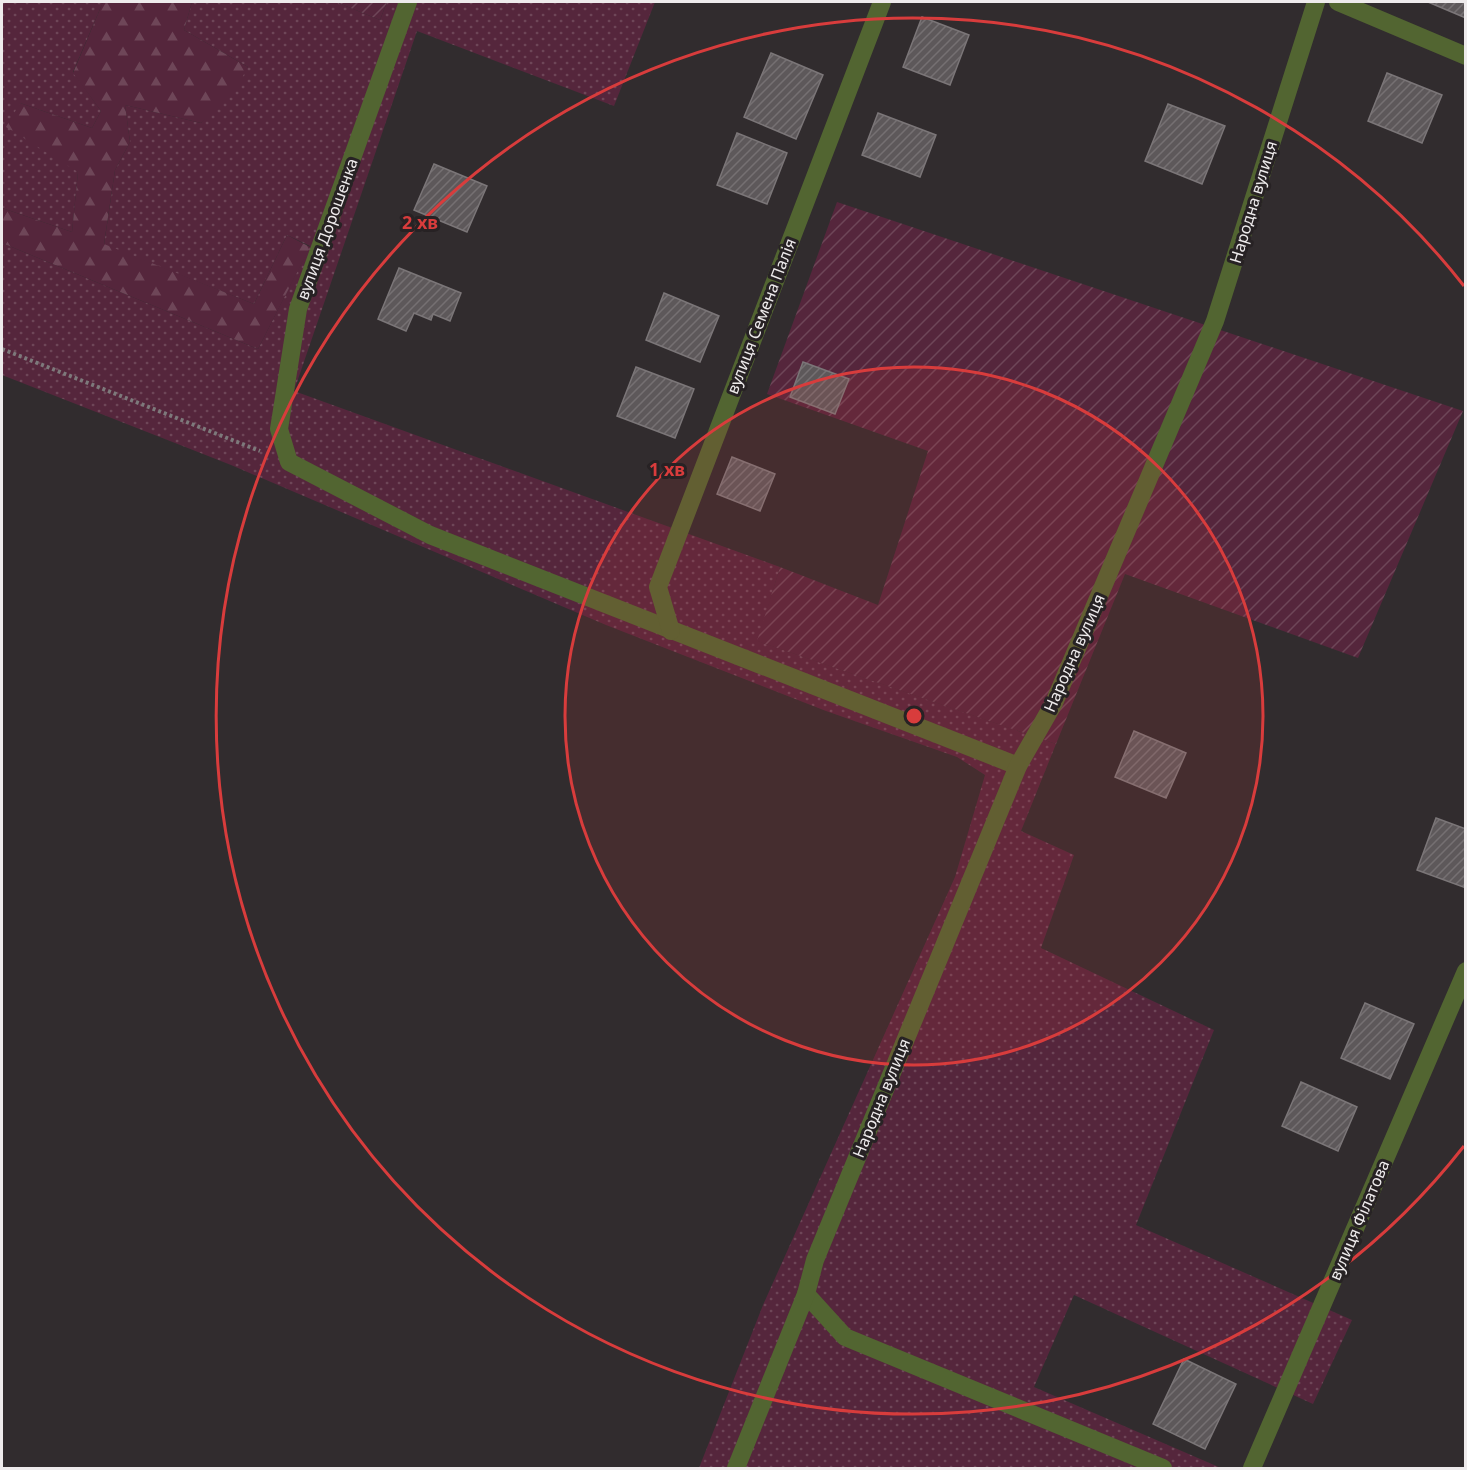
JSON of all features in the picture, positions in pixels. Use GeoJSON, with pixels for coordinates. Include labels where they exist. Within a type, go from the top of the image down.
{"type":"FeatureCollection","features":[{"type":"Feature","properties":{"kind":"street","name":"вулиця Дорошенка"},"geometry":{"type":"LineString","coordinates":[[289,462],[279,429],[298,309],[408,2]]}},
{"type":"Feature","properties":{"kind":"street","name":"вулиця Семена Палія"},"geometry":{"type":"LineString","coordinates":[[671,631],[658,587],[882,2]]}},
{"type":"Feature","properties":{"kind":"street","name":"Народна вулиця"},"geometry":{"type":"LineString","coordinates":[[736,1468],[806,1294],[814,1260],[1018,766],[1053,704],[1215,321],[1316,2]]}},
{"type":"Feature","properties":{"kind":"street"},"geometry":{"type":"LineString","coordinates":[[1338,2],[1466,56]]}},
{"type":"Feature","properties":{"kind":"street"},"geometry":{"type":"LineString","coordinates":[[289,462],[430,535],[1018,766]]}},
{"type":"Feature","properties":{"kind":"street","name":"вулиця Філатова"},"geometry":{"type":"LineString","coordinates":[[1252,1468],[1466,971]]}},
{"type":"Feature","properties":{"kind":"street"},"geometry":{"type":"LineString","coordinates":[[806,1294],[845,1337],[1163,1468]]}},
{"type":"Feature","properties":{"kind":"path"},"geometry":{"type":"LineString","coordinates":[[2,349],[289,462]]}},
{"type":"Feature","properties":{"kind":"green space"},"geometry":{"type":"Polygon","coordinates":[[[2,2],[103,2],[73,72],[101,111],[92,128],[20,103],[78,172],[72,232],[2,208],[2,2]]]}},
{"type":"Feature","properties":{"kind":"green space"},"geometry":{"type":"Polygon","coordinates":[[[103,2],[192,2],[184,30],[248,67],[234,92],[201,123],[125,105],[130,142],[115,170],[104,244],[254,304],[287,235],[310,247],[258,349],[2,243],[2,208],[72,232],[78,172],[6,127],[20,103],[92,128],[101,111],[73,73],[103,2]]]}},
{"type":"Feature","properties":{"kind":"green space"},"geometry":{"type":"Polygon","coordinates":[[[192,2],[336,2],[380,20],[387,2],[655,2],[614,106],[417,31],[294,391],[780,567],[758,641],[1056,744],[1021,831],[1074,855],[1041,948],[1214,1030],[1136,1225],[1352,1320],[1313,1404],[1074,1295],[1034,1387],[1221,1468],[699,1468],[763,1305],[955,877],[985,775],[957,757],[826,711],[606,625],[231,465],[2,375],[2,243],[258,349],[310,246],[287,235],[254,304],[104,245],[115,170],[130,142],[125,105],[201,123],[248,67],[184,30],[192,2]]]}},
{"type":"Feature","properties":{"kind":"green space"},"geometry":{"type":"Polygon","coordinates":[[[336,2],[387,2],[380,20],[336,2]]]}},
{"type":"Feature","properties":{"kind":"green space"},"geometry":{"type":"Polygon","coordinates":[[[837,202],[1463,411],[1358,658],[1125,574],[1056,744],[757,641],[780,567],[878,605],[928,451],[767,394],[837,202]]]}},
{"type":"Feature","properties":{"kind":"building"},"geometry":{"type":"Polygon","coordinates":[[[1428,2],[1466,2],[1466,18],[1428,2]]]}},
{"type":"Feature","properties":{"kind":"building"},"geometry":{"type":"Polygon","coordinates":[[[922,17],[969,35],[950,85],[903,67],[922,17]]]}},
{"type":"Feature","properties":{"kind":"building"},"geometry":{"type":"Polygon","coordinates":[[[771,53],[823,75],[796,139],[744,117],[771,53]]]}},
{"type":"Feature","properties":{"kind":"building"},"geometry":{"type":"Polygon","coordinates":[[[1387,73],[1442,95],[1422,143],[1368,121],[1387,73]]]}},
{"type":"Feature","properties":{"kind":"building"},"geometry":{"type":"Polygon","coordinates":[[[1168,104],[1225,126],[1202,184],[1145,161],[1168,104]]]}},
{"type":"Feature","properties":{"kind":"building"},"geometry":{"type":"Polygon","coordinates":[[[878,113],[936,135],[920,177],[862,155],[878,113]]]}},
{"type":"Feature","properties":{"kind":"building"},"geometry":{"type":"Polygon","coordinates":[[[737,133],[787,153],[767,204],[717,185],[737,133]]]}},
{"type":"Feature","properties":{"kind":"building"},"geometry":{"type":"Polygon","coordinates":[[[434,164],[487,186],[467,232],[414,210],[434,164]]]}},
{"type":"Feature","properties":{"kind":"building"},"geometry":{"type":"Polygon","coordinates":[[[399,268],[461,293],[450,321],[433,314],[431,320],[414,313],[406,331],[378,319],[399,268]]]}},
{"type":"Feature","properties":{"kind":"building"},"geometry":{"type":"Polygon","coordinates":[[[664,293],[719,316],[700,362],[646,340],[664,293]]]}},
{"type":"Feature","properties":{"kind":"building"},"geometry":{"type":"Polygon","coordinates":[[[803,362],[849,379],[835,414],[790,397],[803,362]]]}},
{"type":"Feature","properties":{"kind":"building"},"geometry":{"type":"Polygon","coordinates":[[[636,367],[694,389],[675,438],[617,416],[636,367]]]}},
{"type":"Feature","properties":{"kind":"building"},"geometry":{"type":"Polygon","coordinates":[[[732,457],[775,474],[760,511],[717,494],[732,457]]]}},
{"type":"Feature","properties":{"kind":"building"},"geometry":{"type":"Polygon","coordinates":[[[1134,731],[1186,753],[1166,798],[1115,777],[1134,731]]]}},
{"type":"Feature","properties":{"kind":"building"},"geometry":{"type":"Polygon","coordinates":[[[1436,818],[1466,829],[1466,888],[1417,870],[1436,818]]]}},
{"type":"Feature","properties":{"kind":"building"},"geometry":{"type":"Polygon","coordinates":[[[1365,1003],[1414,1024],[1390,1079],[1341,1058],[1365,1003]]]}},
{"type":"Feature","properties":{"kind":"building"},"geometry":{"type":"Polygon","coordinates":[[[1301,1082],[1357,1107],[1338,1151],[1282,1126],[1301,1082]]]}},
{"type":"Feature","properties":{"kind":"building"},"geometry":{"type":"Polygon","coordinates":[[[1184,1359],[1236,1384],[1205,1449],[1153,1424],[1184,1359]]]}}]}
